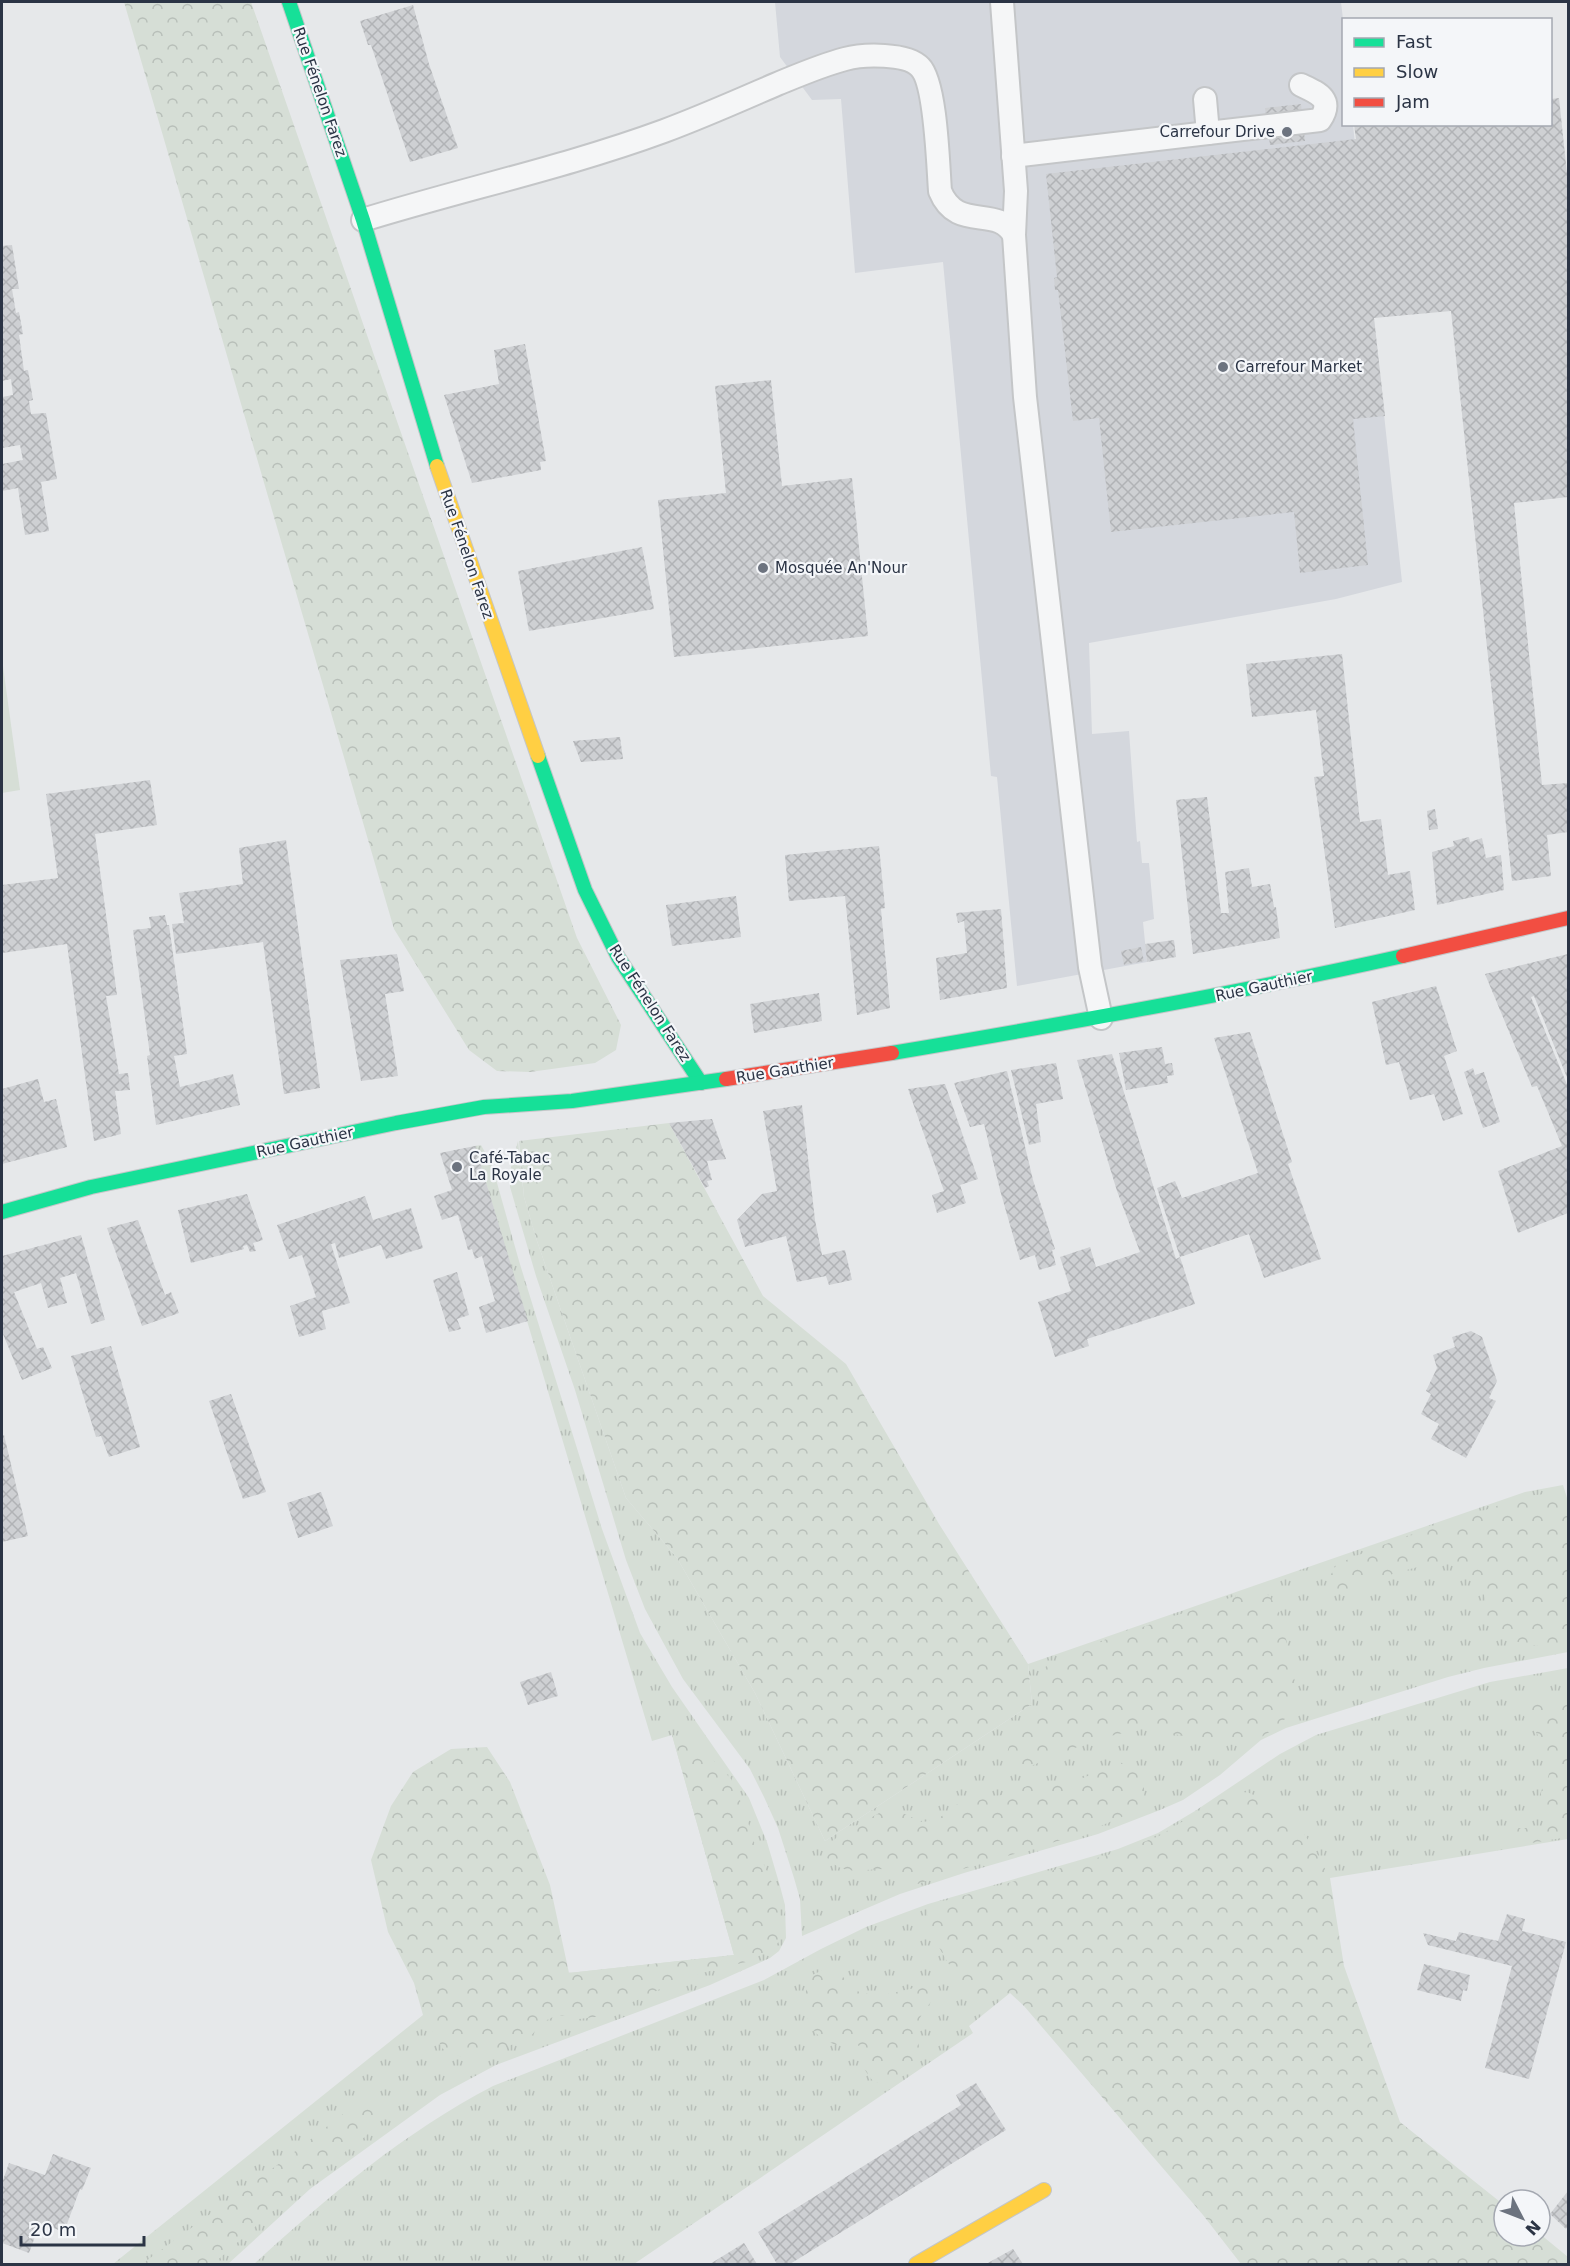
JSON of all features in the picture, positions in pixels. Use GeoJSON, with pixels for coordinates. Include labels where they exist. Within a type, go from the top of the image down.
{"type":"FeatureCollection","features":[{"type":"Feature","properties":{"kind":"street","name":"Rue Fénelon Farez"},"geometry":{"type":"LineString","coordinates":[[289,2],[363,220],[440,477],[585,890],[618,957],[701,1083]]}},
{"type":"Feature","properties":{"kind":"street","name":"Rue Gauthier"},"geometry":{"type":"LineString","coordinates":[[2,1212],[91,1187],[484,1107],[572,1101],[701,1083],[1101,1018],[1279,984],[1569,918]]}},
{"type":"Feature","properties":{"kind":"street"},"geometry":{"type":"LineString","coordinates":[[916,2265],[1044,2190]]}},
{"type":"Feature","properties":{"kind":"lane"},"geometry":{"type":"LineString","coordinates":[[1002,2],[1016,191],[1014,235],[1025,397],[1089,958],[1101,1018]]}},
{"type":"Feature","properties":{"kind":"lane"},"geometry":{"type":"LineString","coordinates":[[363,220],[612,148],[663,131],[809,71],[846,58],[867,55],[899,58],[921,67],[931,91],[940,191],[943,199],[949,208],[960,213],[1004,222],[1014,235]]}},
{"type":"Feature","properties":{"kind":"lane"},"geometry":{"type":"LineString","coordinates":[[1013,156],[1320,120],[1325,108],[1325,100],[1322,95],[1301,86]]}},
{"type":"Feature","properties":{"kind":"lane"},"geometry":{"type":"LineString","coordinates":[[1205,99],[1209,134]]}},
{"type":"Feature","properties":{"kind":"shaded area"},"geometry":{"type":"Polygon","coordinates":[[[775,2],[1341,2],[1342,126],[1353,126],[1402,582],[1336,599],[1089,643],[1092,734],[1129,731],[1137,842],[1140,841],[1142,863],[1149,863],[1154,919],[1143,922],[1147,962],[1017,986],[997,777],[991,776],[943,262],[855,273],[841,99],[812,100],[780,57],[775,2]]]}},
{"type":"Feature","properties":{"kind":"green space"},"geometry":{"type":"Polygon","coordinates":[[[124,2],[251,2],[577,938],[621,1025],[616,1050],[595,1063],[530,1072],[497,1071],[469,1050],[394,929],[124,2]]]}},
{"type":"Feature","properties":{"kind":"green space"},"geometry":{"type":"Polygon","coordinates":[[[2,659],[20,790],[2,793],[2,659]]]}},
{"type":"Feature","properties":{"kind":"green space"},"geometry":{"type":"Polygon","coordinates":[[[669,1123],[763,1296],[846,1364],[939,1524],[1028,1664],[1032,1704],[825,1841],[755,1693],[677,1558],[626,1498],[537,1241],[524,1197],[519,1141],[669,1123]]]}},
{"type":"Feature","properties":{"kind":"green space"},"geometry":{"type":"Polygon","coordinates":[[[518,1141],[524,1197],[537,1241],[626,1498],[677,1558],[755,1693],[825,1841],[1032,1704],[1028,1664],[1525,1492],[1563,1485],[1568,1501],[1568,1652],[1448,1677],[1286,1728],[1261,1740],[1220,1775],[1183,1800],[1160,1810],[1098,1834],[900,1894],[802,1936],[800,1899],[778,1828],[764,1797],[750,1769],[683,1679],[645,1609],[626,1560],[510,1187],[510,1171],[518,1141]]]}},
{"type":"Feature","properties":{"kind":"green space"},"geometry":{"type":"Polygon","coordinates":[[[481,1145],[492,1165],[519,1261],[602,1529],[640,1633],[672,1687],[749,1798],[767,1842],[780,1886],[785,1905],[786,1938],[779,1951],[770,1958],[710,1985],[496,2065],[440,2095],[310,2189],[228,2264],[113,2264],[423,2015],[568,1973],[734,1955],[672,1735],[652,1741],[475,1146],[481,1145]]]}},
{"type":"Feature","properties":{"kind":"green space"},"geometry":{"type":"Polygon","coordinates":[[[1545,1494],[1556,1499],[1568,1514],[1568,1647],[1555,1648],[1527,1644],[1502,1635],[1491,1625],[1487,1617],[1484,1595],[1478,1583],[1463,1569],[1450,1564],[1426,1565],[1393,1574],[1343,1596],[1332,1589],[1330,1576],[1337,1564],[1380,1546],[1526,1496],[1545,1494]]]}},
{"type":"Feature","properties":{"kind":"green space"},"geometry":{"type":"Polygon","coordinates":[[[1265,1591],[1277,1606],[1282,1621],[1295,1682],[1295,1702],[1285,1719],[1271,1731],[1250,1744],[1240,1745],[1222,1744],[1145,1728],[1097,1739],[1026,1768],[1011,1767],[1008,1759],[1009,1746],[1037,1715],[1038,1678],[1040,1672],[1050,1664],[1171,1617],[1248,1592],[1265,1591]]]}},
{"type":"Feature","properties":{"kind":"green space"},"geometry":{"type":"Polygon","coordinates":[[[1568,1668],[1568,1839],[1330,1878],[1198,1893],[1010,1993],[969,2026],[973,2033],[634,2264],[254,2264],[338,2190],[368,2167],[429,2124],[493,2086],[764,1980],[866,1927],[928,1904],[1118,1849],[1158,1833],[1280,1754],[1316,1735],[1490,1682],[1568,1668]]]}},
{"type":"Feature","properties":{"kind":"green space"},"geometry":{"type":"Polygon","coordinates":[[[1544,1697],[1568,1701],[1568,1837],[1519,1845],[1513,1841],[1512,1835],[1518,1828],[1527,1828],[1537,1832],[1545,1829],[1551,1821],[1541,1794],[1549,1775],[1548,1757],[1538,1735],[1524,1716],[1525,1706],[1531,1698],[1544,1697]]]}},
{"type":"Feature","properties":{"kind":"green space"},"geometry":{"type":"Polygon","coordinates":[[[672,1735],[693,1742],[704,1750],[731,1779],[745,1812],[754,1842],[776,1892],[780,1911],[781,1938],[775,1947],[746,1962],[682,1978],[640,1999],[595,2017],[579,2019],[566,2015],[553,2017],[543,2022],[530,2037],[506,2047],[462,2057],[443,2049],[423,2015],[414,1983],[388,1932],[371,1860],[391,1806],[413,1772],[451,1749],[487,1747],[510,1782],[550,1885],[569,1973],[734,1955],[672,1735]]]}},
{"type":"Feature","properties":{"kind":"green space"},"geometry":{"type":"Polygon","coordinates":[[[1120,1762],[1134,1771],[1141,1779],[1144,1789],[1144,1806],[1061,1840],[918,1884],[888,1869],[847,1870],[840,1868],[826,1857],[828,1846],[838,1836],[881,1812],[896,1810],[922,1822],[937,1820],[955,1805],[1002,1795],[1030,1785],[1083,1778],[1120,1762]]]}},
{"type":"Feature","properties":{"kind":"green space"},"geometry":{"type":"Polygon","coordinates":[[[1247,1792],[1270,1802],[1298,1826],[1314,1848],[1330,1878],[1344,1966],[1400,2122],[1492,2195],[1492,2248],[1552,2248],[1552,2244],[1568,2257],[1568,2264],[1241,2264],[1203,2215],[1024,2006],[1010,1993],[985,1996],[970,1990],[955,1974],[936,1942],[928,1922],[928,1910],[934,1904],[1118,1852],[1159,1836],[1222,1797],[1247,1792]]]}},
{"type":"Feature","properties":{"kind":"green space"},"geometry":{"type":"Polygon","coordinates":[[[825,1969],[843,1977],[859,1992],[879,1996],[923,1986],[932,1991],[932,2001],[919,2020],[920,2055],[906,2071],[890,2080],[875,2083],[863,2066],[860,2047],[852,2040],[835,2045],[813,2029],[805,2007],[806,1991],[810,1976],[825,1969]]]}},
{"type":"Feature","properties":{"kind":"green space"},"geometry":{"type":"Polygon","coordinates":[[[366,2101],[374,2103],[377,2115],[366,2136],[309,2179],[213,2264],[142,2264],[352,2107],[366,2101]]]}},
{"type":"Feature","properties":{"kind":"building"},"geometry":{"type":"Polygon","coordinates":[[[413,5],[429,64],[458,148],[410,162],[371,45],[368,45],[360,21],[413,5]]]}},
{"type":"Feature","properties":{"kind":"building"},"geometry":{"type":"Polygon","coordinates":[[[1559,98],[1568,183],[1568,497],[1514,503],[1542,785],[1568,783],[1568,832],[1547,835],[1551,876],[1512,881],[1451,311],[1374,318],[1385,416],[1353,419],[1368,565],[1300,573],[1294,512],[1111,532],[1099,418],[1073,421],[1058,290],[1055,290],[1054,278],[1057,277],[1046,174],[1356,139],[1354,126],[1552,126],[1552,99],[1559,98]]]}},
{"type":"Feature","properties":{"kind":"building"},"geometry":{"type":"Polygon","coordinates":[[[1301,104],[1305,141],[1270,145],[1265,108],[1301,104]]]}},
{"type":"Feature","properties":{"kind":"building"},"geometry":{"type":"Polygon","coordinates":[[[12,245],[19,289],[12,289],[16,313],[19,312],[23,334],[19,335],[24,371],[28,370],[33,400],[29,401],[31,414],[46,413],[57,479],[41,482],[49,531],[25,535],[18,488],[2,491],[2,464],[23,460],[20,445],[2,448],[2,397],[13,395],[11,379],[2,381],[2,246],[12,245]]]}},
{"type":"Feature","properties":{"kind":"building"},"geometry":{"type":"Polygon","coordinates":[[[525,344],[546,461],[540,462],[541,470],[472,483],[444,395],[499,384],[494,350],[525,344]]]}},
{"type":"Feature","properties":{"kind":"building","name":"Mosquée An'Nour"},"geometry":{"type":"Polygon","coordinates":[[[771,380],[782,486],[852,478],[868,636],[674,657],[658,500],[726,493],[715,386],[771,380]]]}},
{"type":"Feature","properties":{"kind":"building"},"geometry":{"type":"Polygon","coordinates":[[[642,547],[654,609],[529,631],[518,571],[642,547]]]}},
{"type":"Feature","properties":{"kind":"building"},"geometry":{"type":"Polygon","coordinates":[[[1342,654],[1360,822],[1381,819],[1388,875],[1410,871],[1415,910],[1335,928],[1314,777],[1324,776],[1316,710],[1252,717],[1246,664],[1342,654]]]}},
{"type":"Feature","properties":{"kind":"building"},"geometry":{"type":"Polygon","coordinates":[[[620,737],[623,759],[581,762],[573,741],[620,737]]]}},
{"type":"Feature","properties":{"kind":"building"},"geometry":{"type":"Polygon","coordinates":[[[150,780],[157,825],[95,834],[117,995],[106,996],[119,1074],[128,1073],[130,1090],[115,1091],[121,1134],[94,1141],[67,944],[2,953],[2,885],[58,878],[46,794],[150,780]]]}},
{"type":"Feature","properties":{"kind":"building"},"geometry":{"type":"Polygon","coordinates":[[[1207,797],[1221,913],[1229,913],[1225,872],[1249,868],[1252,887],[1270,884],[1280,938],[1193,954],[1176,800],[1207,797]]]}},
{"type":"Feature","properties":{"kind":"building"},"geometry":{"type":"Polygon","coordinates":[[[1435,809],[1438,829],[1429,830],[1427,811],[1435,809]]]}},
{"type":"Feature","properties":{"kind":"building"},"geometry":{"type":"Polygon","coordinates":[[[1469,837],[1470,842],[1482,838],[1486,858],[1501,855],[1504,890],[1437,905],[1432,852],[1454,846],[1453,841],[1469,837]]]}},
{"type":"Feature","properties":{"kind":"building"},"geometry":{"type":"Polygon","coordinates":[[[286,840],[320,1088],[284,1094],[263,942],[176,954],[172,924],[184,923],[179,893],[243,884],[239,848],[286,840]]]}},
{"type":"Feature","properties":{"kind":"building"},"geometry":{"type":"Polygon","coordinates":[[[879,846],[885,908],[881,909],[890,1008],[857,1015],[845,896],[789,901],[785,855],[879,846]]]}},
{"type":"Feature","properties":{"kind":"building"},"geometry":{"type":"Polygon","coordinates":[[[736,896],[741,937],[672,946],[666,905],[736,896]]]}},
{"type":"Feature","properties":{"kind":"building"},"geometry":{"type":"Polygon","coordinates":[[[1001,909],[1007,988],[940,1000],[936,958],[967,953],[964,921],[958,923],[956,913],[1001,909]]]}},
{"type":"Feature","properties":{"kind":"building"},"geometry":{"type":"Polygon","coordinates":[[[165,915],[167,925],[169,925],[187,1054],[174,1056],[180,1087],[233,1074],[240,1105],[156,1125],[147,1056],[150,1055],[133,930],[151,928],[149,917],[165,915]]]}},
{"type":"Feature","properties":{"kind":"building"},"geometry":{"type":"Polygon","coordinates":[[[1174,940],[1176,957],[1147,962],[1145,944],[1174,940]]]}},
{"type":"Feature","properties":{"kind":"building"},"geometry":{"type":"Polygon","coordinates":[[[1141,947],[1144,961],[1124,965],[1121,951],[1141,947]]]}},
{"type":"Feature","properties":{"kind":"building"},"geometry":{"type":"Polygon","coordinates":[[[397,954],[404,991],[385,994],[398,1076],[361,1081],[340,960],[397,954]]]}},
{"type":"Feature","properties":{"kind":"building"},"geometry":{"type":"Polygon","coordinates":[[[1568,954],[1568,1080],[1534,996],[1531,997],[1568,1087],[1568,1213],[1518,1233],[1498,1171],[1562,1146],[1537,1086],[1532,1087],[1485,974],[1568,954]]]}},
{"type":"Feature","properties":{"kind":"building"},"geometry":{"type":"Polygon","coordinates":[[[1436,986],[1457,1051],[1444,1056],[1463,1114],[1443,1121],[1434,1094],[1410,1100],[1399,1062],[1386,1065],[1372,1002],[1436,986]]]}},
{"type":"Feature","properties":{"kind":"building"},"geometry":{"type":"Polygon","coordinates":[[[819,993],[822,1021],[754,1033],[750,1004],[819,993]]]}},
{"type":"Feature","properties":{"kind":"building"},"geometry":{"type":"Polygon","coordinates":[[[1250,1032],[1292,1162],[1288,1164],[1321,1259],[1264,1278],[1249,1234],[1180,1257],[1157,1188],[1175,1181],[1182,1198],[1258,1173],[1214,1038],[1250,1032]]]}},
{"type":"Feature","properties":{"kind":"building"},"geometry":{"type":"Polygon","coordinates":[[[1162,1047],[1165,1064],[1172,1063],[1174,1075],[1167,1076],[1168,1083],[1126,1090],[1119,1053],[1162,1047]]]}},
{"type":"Feature","properties":{"kind":"building"},"geometry":{"type":"Polygon","coordinates":[[[1112,1054],[1176,1259],[1180,1257],[1195,1304],[1087,1339],[1089,1346],[1055,1357],[1038,1302],[1071,1291],[1060,1257],[1090,1247],[1096,1267],[1140,1252],[1117,1191],[1077,1060],[1112,1054]]]}},
{"type":"Feature","properties":{"kind":"building"},"geometry":{"type":"Polygon","coordinates":[[[1056,1063],[1063,1099],[1036,1104],[1041,1142],[1029,1145],[1011,1070],[1056,1063]]]}},
{"type":"Feature","properties":{"kind":"building"},"geometry":{"type":"Polygon","coordinates":[[[1473,1068],[1475,1075],[1484,1072],[1500,1122],[1483,1128],[1464,1072],[1473,1068]]]}},
{"type":"Feature","properties":{"kind":"building"},"geometry":{"type":"Polygon","coordinates":[[[1007,1071],[1033,1180],[1055,1249],[1052,1250],[1056,1265],[1039,1270],[1035,1255],[1020,1260],[984,1124],[970,1127],[954,1083],[1007,1071]]]}},
{"type":"Feature","properties":{"kind":"building"},"geometry":{"type":"Polygon","coordinates":[[[38,1079],[44,1102],[56,1099],[67,1147],[2,1164],[2,1089],[38,1079]]]}},
{"type":"Feature","properties":{"kind":"building"},"geometry":{"type":"Polygon","coordinates":[[[945,1084],[978,1179],[960,1185],[966,1203],[937,1213],[932,1195],[944,1191],[908,1089],[945,1084]]]}},
{"type":"Feature","properties":{"kind":"building"},"geometry":{"type":"Polygon","coordinates":[[[802,1105],[815,1220],[822,1255],[845,1250],[852,1280],[829,1285],[826,1276],[797,1282],[786,1236],[745,1247],[737,1220],[762,1194],[777,1191],[763,1111],[802,1105]]]}},
{"type":"Feature","properties":{"kind":"building"},"geometry":{"type":"Polygon","coordinates":[[[712,1119],[726,1159],[707,1161],[712,1180],[707,1181],[709,1186],[705,1188],[669,1123],[712,1119]]]}},
{"type":"Feature","properties":{"kind":"building"},"geometry":{"type":"Polygon","coordinates":[[[475,1146],[528,1321],[486,1333],[479,1307],[495,1301],[482,1256],[475,1259],[472,1249],[468,1250],[458,1215],[442,1220],[434,1196],[452,1190],[440,1153],[475,1146]]]}},
{"type":"Feature","properties":{"kind":"building"},"geometry":{"type":"Polygon","coordinates":[[[247,1194],[263,1240],[253,1243],[256,1251],[250,1252],[247,1245],[243,1246],[244,1249],[191,1263],[178,1210],[247,1194]]]}},
{"type":"Feature","properties":{"kind":"building"},"geometry":{"type":"Polygon","coordinates":[[[365,1196],[373,1220],[411,1208],[423,1248],[386,1259],[381,1245],[339,1258],[335,1243],[331,1244],[350,1303],[322,1311],[326,1329],[299,1337],[290,1306],[316,1297],[302,1255],[289,1259],[277,1225],[365,1196]]]}},
{"type":"Feature","properties":{"kind":"building"},"geometry":{"type":"Polygon","coordinates":[[[138,1220],[165,1295],[171,1292],[179,1313],[142,1326],[107,1228],[138,1220]]]}},
{"type":"Feature","properties":{"kind":"building"},"geometry":{"type":"Polygon","coordinates":[[[81,1235],[105,1320],[91,1324],[76,1273],[60,1278],[67,1303],[48,1308],[41,1283],[14,1292],[37,1349],[43,1347],[52,1368],[22,1380],[2,1335],[2,1256],[81,1235]]]}},
{"type":"Feature","properties":{"kind":"building"},"geometry":{"type":"Polygon","coordinates":[[[457,1272],[469,1315],[457,1319],[461,1329],[449,1332],[433,1280],[457,1272]]]}},
{"type":"Feature","properties":{"kind":"building"},"geometry":{"type":"Polygon","coordinates":[[[1471,1331],[1482,1337],[1497,1381],[1489,1398],[1496,1401],[1466,1458],[1431,1439],[1439,1424],[1421,1414],[1431,1394],[1426,1391],[1437,1368],[1433,1355],[1455,1347],[1452,1337],[1471,1331]]]}},
{"type":"Feature","properties":{"kind":"building"},"geometry":{"type":"Polygon","coordinates":[[[111,1346],[140,1447],[109,1457],[101,1436],[96,1437],[71,1356],[111,1346]]]}},
{"type":"Feature","properties":{"kind":"building"},"geometry":{"type":"Polygon","coordinates":[[[231,1394],[266,1492],[243,1499],[209,1401],[231,1394]]]}},
{"type":"Feature","properties":{"kind":"building"},"geometry":{"type":"Polygon","coordinates":[[[4,1435],[28,1536],[2,1542],[2,1436],[4,1435]]]}},
{"type":"Feature","properties":{"kind":"building"},"geometry":{"type":"Polygon","coordinates":[[[321,1492],[333,1526],[298,1538],[287,1503],[321,1492]]]}},
{"type":"Feature","properties":{"kind":"building"},"geometry":{"type":"Polygon","coordinates":[[[551,1672],[558,1696],[528,1705],[520,1682],[551,1672]]]}},
{"type":"Feature","properties":{"kind":"building"},"geometry":{"type":"Polygon","coordinates":[[[1507,1914],[1525,1919],[1522,1931],[1566,1942],[1529,2079],[1485,2068],[1512,1966],[1428,1945],[1423,1933],[1456,1941],[1459,1932],[1498,1941],[1507,1914]]]}},
{"type":"Feature","properties":{"kind":"building"},"geometry":{"type":"Polygon","coordinates":[[[1424,1964],[1470,1975],[1467,1991],[1463,1990],[1461,2001],[1417,1990],[1424,1964]]]}},
{"type":"Feature","properties":{"kind":"building"},"geometry":{"type":"Polygon","coordinates":[[[976,2083],[1006,2130],[790,2264],[777,2264],[758,2232],[961,2105],[956,2095],[976,2083]]]}},
{"type":"Feature","properties":{"kind":"building"},"geometry":{"type":"Polygon","coordinates":[[[53,2154],[91,2168],[82,2190],[80,2189],[64,2232],[40,2223],[29,2253],[2,2243],[2,2183],[9,2163],[45,2175],[53,2154]]]}},
{"type":"Feature","properties":{"kind":"building"},"geometry":{"type":"Polygon","coordinates":[[[1568,2191],[1568,2226],[1566,2229],[1552,2216],[1552,2211],[1568,2191]]]}},
{"type":"Feature","properties":{"kind":"building"},"geometry":{"type":"Polygon","coordinates":[[[744,2243],[757,2264],[710,2264],[744,2243]]]}},
{"type":"Feature","properties":{"kind":"building"},"geometry":{"type":"Polygon","coordinates":[[[1013,2249],[1023,2264],[986,2264],[1013,2249]]]}},
{"type":"Feature","properties":{"kind":"traffic: fast"},"geometry":{"type":"LineString","coordinates":[[289,2],[363,220],[437,466]]}},
{"type":"Feature","properties":{"kind":"traffic: fast"},"geometry":{"type":"LineString","coordinates":[[538,756],[585,890],[618,957],[701,1083]]}},
{"type":"Feature","properties":{"kind":"traffic: fast"},"geometry":{"type":"LineString","coordinates":[[892,1053],[1148,1008],[1403,956]]}},
{"type":"Feature","properties":{"kind":"traffic: fast"},"geometry":{"type":"LineString","coordinates":[[2,1212],[91,1187],[396,1123],[484,1107],[572,1101],[726,1079]]}},
{"type":"Feature","properties":{"kind":"traffic: slow"},"geometry":{"type":"LineString","coordinates":[[437,466],[538,756]]}},
{"type":"Feature","properties":{"kind":"traffic: slow"},"geometry":{"type":"LineString","coordinates":[[916,2264],[1044,2190]]}},
{"type":"Feature","properties":{"kind":"traffic: jam"},"geometry":{"type":"LineString","coordinates":[[1403,956],[1568,918]]}},
{"type":"Feature","properties":{"kind":"traffic: jam"},"geometry":{"type":"LineString","coordinates":[[726,1079],[892,1053]]}},
{"type":"Feature","properties":{"kind":"place","name":"Carrefour Drive"},"geometry":{"type":"Point","coordinates":[1287,132]}},
{"type":"Feature","properties":{"kind":"place","name":"Carrefour Market"},"geometry":{"type":"Point","coordinates":[1223,367]}},
{"type":"Feature","properties":{"kind":"place","name":"Mosquée An'Nour"},"geometry":{"type":"Point","coordinates":[763,568]}},
{"type":"Feature","properties":{"kind":"place","name":"Café-Tabac La Royale"},"geometry":{"type":"Point","coordinates":[457,1167]}}]}
